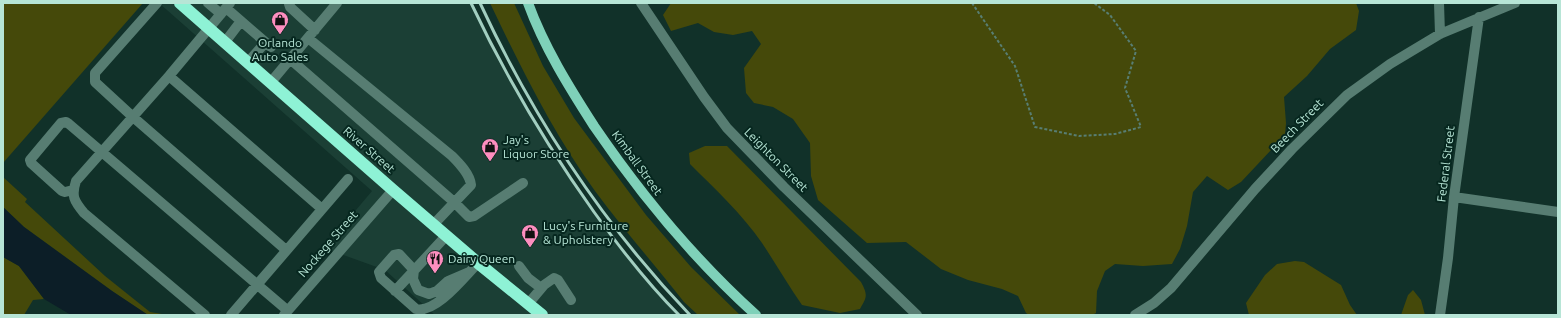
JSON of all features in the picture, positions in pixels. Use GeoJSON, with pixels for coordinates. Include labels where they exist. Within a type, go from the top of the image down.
{"type":"FeatureCollection","features":[{"type":"Feature","properties":{"kind":"highway","name":"River Street"},"geometry":{"type":"LineString","coordinates":[[180,3],[446,236],[542,315]]}},
{"type":"Feature","properties":{"kind":"main road","name":"Kimball Street"},"geometry":{"type":"LineString","coordinates":[[528,3],[544,42],[564,78],[627,173],[660,216],[721,282],[756,315]]}},
{"type":"Feature","properties":{"kind":"street"},"geometry":{"type":"LineString","coordinates":[[157,3],[94,76],[95,82],[286,250]]}},
{"type":"Feature","properties":{"kind":"street"},"geometry":{"type":"LineString","coordinates":[[208,3],[225,8],[268,45],[248,62]]}},
{"type":"Feature","properties":{"kind":"street"},"geometry":{"type":"LineString","coordinates":[[290,3],[290,7],[315,30]]}},
{"type":"Feature","properties":{"kind":"street"},"geometry":{"type":"LineString","coordinates":[[271,82],[337,3]]}},
{"type":"Feature","properties":{"kind":"street","name":"Leighton Street"},"geometry":{"type":"LineString","coordinates":[[641,3],[704,97],[727,128],[784,187],[917,315]]}},
{"type":"Feature","properties":{"kind":"street"},"geometry":{"type":"LineString","coordinates":[[1439,3],[1440,34]]}},
{"type":"Feature","properties":{"kind":"street","name":"Beech Street"},"geometry":{"type":"LineString","coordinates":[[1135,315],[1154,303],[1171,288],[1255,189],[1336,105],[1376,73],[1440,34],[1515,3]]}},
{"type":"Feature","properties":{"kind":"street"},"geometry":{"type":"LineString","coordinates":[[205,315],[84,213],[77,204],[73,190],[76,181],[169,76],[225,8]]}},
{"type":"Feature","properties":{"kind":"street","name":"Federal Street"},"geometry":{"type":"LineString","coordinates":[[1440,315],[1448,258],[1454,197],[1479,17]]}},
{"type":"Feature","properties":{"kind":"street"},"geometry":{"type":"LineString","coordinates":[[224,42],[241,21]]}},
{"type":"Feature","properties":{"kind":"street"},"geometry":{"type":"LineString","coordinates":[[308,38],[457,160],[472,183],[433,224]]}},
{"type":"Feature","properties":{"kind":"street"},"geometry":{"type":"LineString","coordinates":[[290,59],[454,202],[469,217],[472,217],[523,183]]}},
{"type":"Feature","properties":{"kind":"street"},"geometry":{"type":"LineString","coordinates":[[169,76],[322,209]]}},
{"type":"Feature","properties":{"kind":"street"},"geometry":{"type":"LineString","coordinates":[[73,190],[62,191],[31,163],[31,158],[61,123],[66,122],[257,285],[286,313]]}},
{"type":"Feature","properties":{"kind":"street"},"geometry":{"type":"LineString","coordinates":[[231,315],[348,179]]}},
{"type":"Feature","properties":{"kind":"street","name":"Nockege Street"},"geometry":{"type":"LineString","coordinates":[[286,313],[393,190]]}},
{"type":"Feature","properties":{"kind":"street"},"geometry":{"type":"LineString","coordinates":[[1454,197],[1558,212]]}},
{"type":"Feature","properties":{"kind":"street"},"geometry":{"type":"LineString","coordinates":[[395,290],[446,236]]}},
{"type":"Feature","properties":{"kind":"street"},"geometry":{"type":"LineString","coordinates":[[469,272],[448,280],[437,291],[429,294],[418,290],[413,279],[414,270],[399,254],[394,255],[380,269],[379,274],[416,309],[423,309],[445,297],[478,263]]}},
{"type":"Feature","properties":{"kind":"street"},"geometry":{"type":"LineString","coordinates":[[519,266],[528,278],[541,288]]}},
{"type":"Feature","properties":{"kind":"street"},"geometry":{"type":"LineString","coordinates":[[528,304],[541,288],[554,278],[556,278],[571,300]]}},
{"type":"Feature","properties":{"kind":"path"},"geometry":{"type":"LineString","coordinates":[[972,3],[1015,66],[1034,127],[1079,136],[1115,134],[1142,127],[1125,88],[1136,51],[1110,14],[1094,3]]}},
{"type":"Feature","properties":{"kind":"shaded area"},"geometry":{"type":"Polygon","coordinates":[[[3,3],[143,3],[3,163],[3,3]]]}},
{"type":"Feature","properties":{"kind":"shaded area"},"geometry":{"type":"Polygon","coordinates":[[[159,3],[471,3],[519,96],[574,184],[622,249],[679,315],[435,315],[385,270],[324,248],[372,191],[159,3]]]}},
{"type":"Feature","properties":{"kind":"shaded area"},"geometry":{"type":"Polygon","coordinates":[[[490,3],[514,3],[543,66],[574,118],[646,215],[691,267],[740,315],[698,315],[684,302],[617,219],[595,191],[551,123],[490,3]]]}},
{"type":"Feature","properties":{"kind":"shaded area"},"geometry":{"type":"Polygon","coordinates":[[[671,3],[1356,3],[1359,11],[1356,30],[1330,49],[1307,76],[1284,97],[1286,123],[1285,135],[1241,182],[1228,190],[1207,176],[1193,192],[1187,226],[1180,249],[1172,264],[1143,266],[1115,264],[1105,271],[1097,291],[1096,313],[1092,315],[1029,315],[1026,313],[1018,296],[1002,289],[968,280],[941,269],[906,242],[867,243],[818,200],[811,176],[810,143],[793,119],[773,107],[754,103],[746,93],[744,68],[761,44],[752,31],[733,35],[714,32],[698,23],[671,31],[663,15],[671,3]]]}},
{"type":"Feature","properties":{"kind":"shaded area"},"geometry":{"type":"Polygon","coordinates":[[[705,146],[727,146],[861,282],[866,296],[860,309],[840,313],[802,305],[754,232],[728,202],[690,164],[689,153],[705,146]]]}},
{"type":"Feature","properties":{"kind":"shaded area"},"geometry":{"type":"Polygon","coordinates":[[[3,177],[27,199],[25,202],[105,276],[150,312],[168,315],[148,315],[112,291],[24,227],[3,207],[3,177]]]}},
{"type":"Feature","properties":{"kind":"shaded area"},"geometry":{"type":"Polygon","coordinates":[[[3,257],[19,266],[44,299],[33,300],[24,315],[3,315],[3,257]]]}},
{"type":"Feature","properties":{"kind":"shaded area"},"geometry":{"type":"Polygon","coordinates":[[[1295,261],[1304,262],[1341,285],[1350,305],[1357,315],[1249,315],[1246,303],[1265,275],[1277,264],[1295,261]]]}},
{"type":"Feature","properties":{"kind":"shaded area"},"geometry":{"type":"Polygon","coordinates":[[[1413,290],[1421,300],[1425,315],[1401,315],[1408,295],[1413,290]]]}},
{"type":"Feature","properties":{"kind":"water"},"geometry":{"type":"Polygon","coordinates":[[[3,207],[24,227],[112,291],[148,315],[71,315],[44,299],[19,266],[3,257],[3,207]]]}},
{"type":"Feature","properties":{"kind":"railway"},"geometry":{"type":"LineString","coordinates":[[471,3],[498,58],[560,162],[604,225],[635,265],[656,291],[679,315]]}},
{"type":"Feature","properties":{"kind":"railway"},"geometry":{"type":"LineString","coordinates":[[480,3],[523,87],[572,168],[628,244],[690,315]]}},
{"type":"Feature","properties":{"kind":"place","name":"Orlando Auto Sales"},"geometry":{"type":"Point","coordinates":[280,35]}},
{"type":"Feature","properties":{"kind":"place","name":"Jay's Liquor Store"},"geometry":{"type":"Point","coordinates":[490,162]}},
{"type":"Feature","properties":{"kind":"place","name":"Lucy's Furniture & Upholstery"},"geometry":{"type":"Point","coordinates":[530,248]}},
{"type":"Feature","properties":{"kind":"place","name":"Dairy Queen"},"geometry":{"type":"Point","coordinates":[435,274]}}]}
